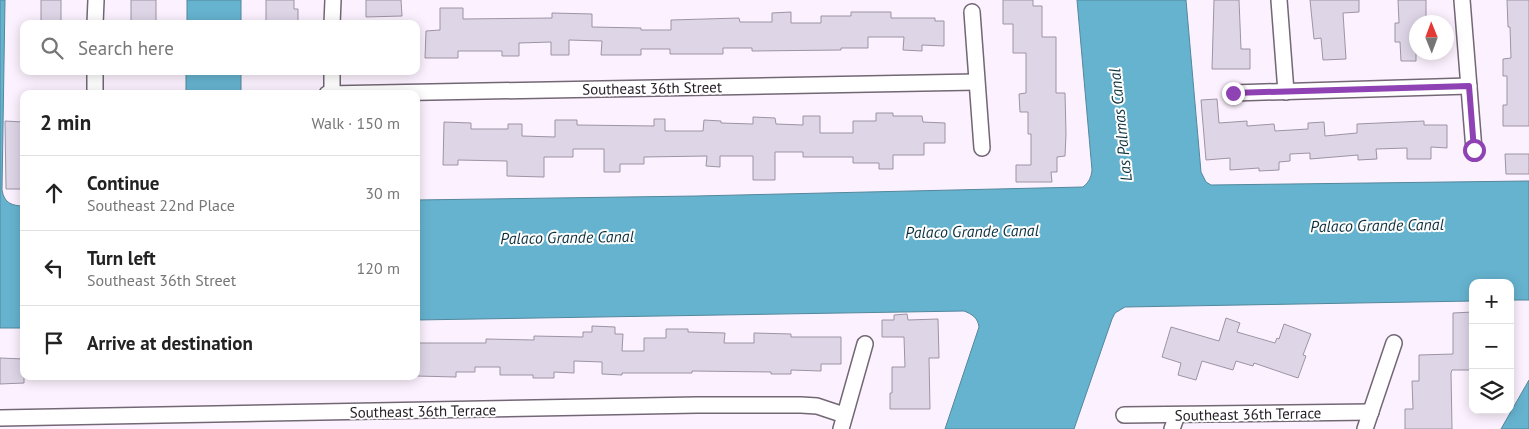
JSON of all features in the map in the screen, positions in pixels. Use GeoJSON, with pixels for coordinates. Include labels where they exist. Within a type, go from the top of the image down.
{"type":"FeatureCollection","features":[{"type":"Feature","properties":{"kind":"street"},"geometry":{"type":"LineString","coordinates":[[96,0],[96,20]]}},
{"type":"Feature","properties":{"kind":"street"},"geometry":{"type":"LineString","coordinates":[[332,20],[333,0]]}},
{"type":"Feature","properties":{"kind":"street"},"geometry":{"type":"LineString","coordinates":[[1279,0],[1286,92]]}},
{"type":"Feature","properties":{"kind":"street"},"geometry":{"type":"LineString","coordinates":[[1462,0],[1474,150]]}},
{"type":"Feature","properties":{"kind":"street"},"geometry":{"type":"LineString","coordinates":[[972,12],[982,148]]}},
{"type":"Feature","properties":{"kind":"street"},"geometry":{"type":"LineString","coordinates":[[95,75],[95,90]]}},
{"type":"Feature","properties":{"kind":"street"},"geometry":{"type":"LineString","coordinates":[[332,75],[332,90]]}},
{"type":"Feature","properties":{"kind":"street","name":"Southeast 36th Street"},"geometry":{"type":"LineString","coordinates":[[420,92],[976,82]]}},
{"type":"Feature","properties":{"kind":"street"},"geometry":{"type":"LineString","coordinates":[[1233,93],[1469,86]]}},
{"type":"Feature","properties":{"kind":"street","name":"Southeast 36th Terrace"},"geometry":{"type":"LineString","coordinates":[[0,418],[801,405],[817,406],[843,422],[865,344]]}},
{"type":"Feature","properties":{"kind":"street"},"geometry":{"type":"LineString","coordinates":[[1365,429],[1394,344]]}},
{"type":"Feature","properties":{"kind":"street","name":"Southeast 36th Terrace"},"geometry":{"type":"LineString","coordinates":[[1124,415],[1174,422],[1371,412]]}},
{"type":"Feature","properties":{"kind":"water"},"geometry":{"type":"Polygon","coordinates":[[[0,0],[5,0],[2,190],[9,203],[20,206],[20,328],[0,328],[0,0]]]}},
{"type":"Feature","properties":{"kind":"water"},"geometry":{"type":"Polygon","coordinates":[[[187,0],[241,0],[241,20],[187,20],[187,0]]]}},
{"type":"Feature","properties":{"kind":"water"},"geometry":{"type":"Polygon","coordinates":[[[1077,0],[1186,0],[1201,172],[1206,182],[1211,185],[1529,181],[1529,300],[1514,300],[1514,279],[1469,279],[1469,301],[1125,307],[1115,313],[1112,319],[1074,429],[945,429],[979,327],[974,317],[964,311],[420,320],[420,200],[1083,187],[1091,175],[1077,0]]]}},
{"type":"Feature","properties":{"kind":"water"},"geometry":{"type":"Polygon","coordinates":[[[186,75],[241,75],[241,90],[186,90],[186,75]]]}},
{"type":"Feature","properties":{"kind":"water"},"geometry":{"type":"Polygon","coordinates":[[[1529,380],[1529,429],[1501,429],[1510,414],[1514,414],[1514,406],[1529,380]]]}},
{"type":"Feature","properties":{"kind":"building"},"geometry":{"type":"Polygon","coordinates":[[[41,0],[61,0],[61,20],[41,20],[41,0]]]}},
{"type":"Feature","properties":{"kind":"building"},"geometry":{"type":"Polygon","coordinates":[[[131,0],[156,0],[156,20],[131,20],[131,0]]]}},
{"type":"Feature","properties":{"kind":"building"},"geometry":{"type":"Polygon","coordinates":[[[266,0],[294,0],[294,9],[298,9],[298,20],[266,20],[266,0]]]}},
{"type":"Feature","properties":{"kind":"building"},"geometry":{"type":"Polygon","coordinates":[[[366,0],[401,0],[402,16],[366,17],[366,0]]]}},
{"type":"Feature","properties":{"kind":"building"},"geometry":{"type":"Polygon","coordinates":[[[1003,0],[1033,0],[1033,6],[1042,6],[1042,37],[1056,37],[1056,93],[1065,93],[1066,134],[1065,156],[1057,157],[1057,172],[1051,172],[1052,182],[1016,182],[1016,165],[1031,165],[1031,134],[1028,134],[1028,112],[1020,112],[1019,94],[1026,93],[1026,53],[1013,53],[1013,24],[1003,24],[1003,0]]]}},
{"type":"Feature","properties":{"kind":"building"},"geometry":{"type":"Polygon","coordinates":[[[1214,0],[1239,0],[1241,49],[1250,49],[1250,69],[1212,69],[1214,0]]]}},
{"type":"Feature","properties":{"kind":"building"},"geometry":{"type":"Polygon","coordinates":[[[1310,0],[1359,0],[1359,12],[1343,13],[1346,59],[1323,60],[1321,38],[1314,39],[1310,0]]]}},
{"type":"Feature","properties":{"kind":"building"},"geometry":{"type":"Polygon","coordinates":[[[1398,0],[1426,0],[1426,15],[1409,15],[1409,60],[1416,61],[1401,61],[1400,42],[1395,42],[1395,23],[1399,23],[1398,0]]]}},
{"type":"Feature","properties":{"kind":"building"},"geometry":{"type":"Polygon","coordinates":[[[1507,0],[1529,0],[1529,126],[1503,126],[1503,105],[1507,105],[1507,76],[1503,76],[1503,59],[1511,58],[1507,0]]]}},
{"type":"Feature","properties":{"kind":"building"},"geometry":{"type":"Polygon","coordinates":[[[440,8],[463,8],[463,19],[552,18],[552,13],[592,14],[592,27],[641,28],[641,30],[671,30],[671,20],[739,18],[740,22],[772,22],[772,13],[791,12],[791,23],[821,23],[821,16],[851,16],[851,12],[891,12],[891,18],[935,18],[935,21],[944,21],[944,46],[922,45],[922,51],[903,50],[904,37],[868,37],[868,48],[841,48],[841,50],[752,51],[752,48],[723,48],[723,54],[670,54],[670,49],[641,49],[641,55],[601,55],[602,41],[569,40],[569,55],[551,55],[551,42],[519,43],[519,56],[502,56],[502,51],[458,51],[458,58],[425,58],[426,31],[440,30],[440,8]]]}},
{"type":"Feature","properties":{"kind":"building"},"geometry":{"type":"Polygon","coordinates":[[[1217,99],[1219,123],[1247,121],[1247,126],[1274,124],[1275,131],[1308,129],[1308,123],[1324,122],[1325,136],[1357,133],[1357,124],[1424,121],[1424,125],[1447,125],[1447,148],[1431,147],[1431,159],[1407,159],[1407,148],[1376,149],[1377,159],[1358,160],[1358,155],[1310,159],[1310,153],[1290,154],[1290,161],[1279,162],[1279,170],[1259,171],[1259,168],[1230,170],[1230,158],[1206,160],[1201,100],[1217,99]]]}},
{"type":"Feature","properties":{"kind":"building"},"geometry":{"type":"Polygon","coordinates":[[[876,113],[893,113],[893,116],[922,116],[923,122],[945,123],[945,143],[924,143],[924,155],[893,155],[893,169],[879,169],[879,163],[853,163],[853,157],[803,157],[803,152],[775,152],[775,180],[753,180],[753,156],[720,156],[720,167],[706,166],[707,156],[644,157],[644,164],[620,164],[620,172],[604,172],[604,149],[573,149],[573,157],[544,157],[544,177],[507,176],[507,161],[458,160],[458,165],[443,165],[444,122],[471,123],[471,129],[508,129],[508,124],[522,124],[522,136],[555,137],[555,120],[577,120],[577,125],[654,126],[654,119],[665,119],[665,131],[703,131],[704,120],[721,121],[721,123],[753,124],[753,117],[775,118],[776,124],[803,125],[803,116],[820,116],[820,133],[853,133],[853,121],[876,121],[876,113]]]}},
{"type":"Feature","properties":{"kind":"building"},"geometry":{"type":"Polygon","coordinates":[[[5,121],[20,122],[20,189],[6,189],[5,121]]]}},
{"type":"Feature","properties":{"kind":"building"},"geometry":{"type":"Polygon","coordinates":[[[1505,154],[1529,154],[1529,174],[1506,174],[1505,154]]]}},
{"type":"Feature","properties":{"kind":"building"},"geometry":{"type":"Polygon","coordinates":[[[1469,312],[1469,370],[1452,370],[1451,373],[1452,429],[1405,429],[1405,409],[1413,409],[1412,381],[1419,381],[1419,355],[1453,354],[1453,313],[1469,312]]]}},
{"type":"Feature","properties":{"kind":"building"},"geometry":{"type":"Polygon","coordinates":[[[907,314],[908,320],[938,319],[939,358],[929,358],[930,409],[890,409],[892,367],[905,367],[904,337],[882,337],[882,320],[894,320],[894,315],[907,314]]]}},
{"type":"Feature","properties":{"kind":"building"},"geometry":{"type":"Polygon","coordinates":[[[1226,318],[1240,323],[1237,332],[1275,343],[1277,338],[1279,339],[1284,324],[1311,334],[1303,355],[1306,356],[1298,378],[1254,363],[1253,366],[1236,361],[1233,370],[1202,361],[1196,380],[1178,375],[1181,363],[1162,357],[1171,327],[1219,341],[1226,318]]]}},
{"type":"Feature","properties":{"kind":"building"},"geometry":{"type":"Polygon","coordinates":[[[592,326],[615,327],[615,334],[623,334],[622,351],[644,351],[644,338],[666,338],[666,329],[688,329],[688,332],[725,333],[724,343],[754,343],[754,333],[791,334],[791,337],[841,337],[841,364],[821,364],[821,371],[791,370],[791,374],[692,371],[692,373],[622,373],[622,375],[602,374],[602,362],[574,361],[574,373],[554,372],[554,378],[533,378],[533,375],[500,375],[500,367],[475,367],[475,372],[456,372],[456,377],[420,376],[420,343],[486,343],[486,339],[534,340],[534,336],[583,337],[583,332],[592,332],[592,326]]]}},
{"type":"Feature","properties":{"kind":"building"},"geometry":{"type":"Polygon","coordinates":[[[0,358],[20,359],[20,380],[24,380],[24,383],[0,384],[0,358]]]}},
{"type":"Feature","properties":{"kind":"route"},"geometry":{"type":"LineString","coordinates":[[1233,93],[1393,90],[1469,86],[1474,150]]}},
{"type":"Feature","properties":{"kind":"water label","name":"Las Palmas Canal"},"geometry":{"type":"Point","coordinates":[1120,125]}},
{"type":"Feature","properties":{"kind":"water label","name":"Palaco Grande Canal"},"geometry":{"type":"Point","coordinates":[1377,225]}},
{"type":"Feature","properties":{"kind":"water label","name":"Palaco Grande Canal"},"geometry":{"type":"Point","coordinates":[972,231]}},
{"type":"Feature","properties":{"kind":"water label","name":"Palaco Grande Canal"},"geometry":{"type":"Point","coordinates":[567,237]}}]}
